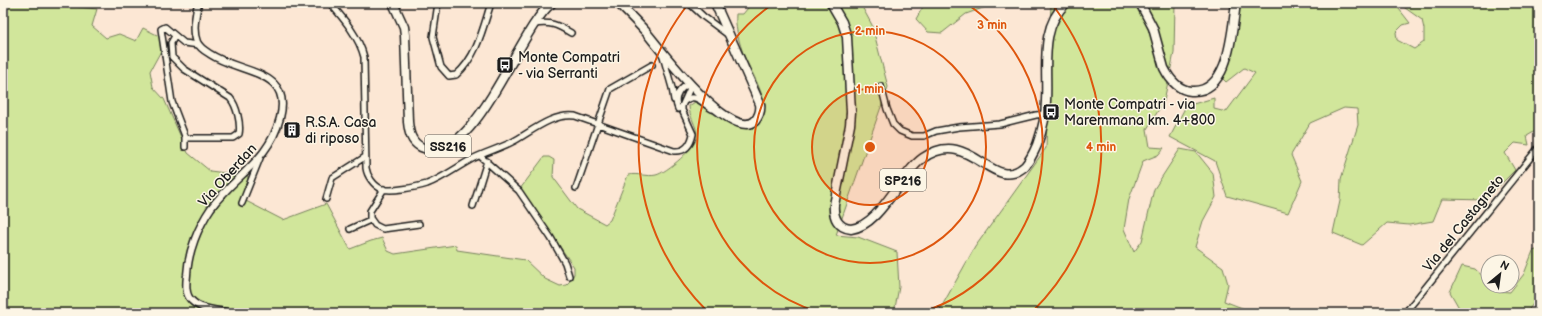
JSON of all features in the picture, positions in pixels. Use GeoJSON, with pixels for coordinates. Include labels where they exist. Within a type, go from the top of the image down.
{"type":"FeatureCollection","features":[{"type":"Feature","properties":{"kind":"main road","name":"SS216"},"geometry":{"type":"LineString","coordinates":[[393,3],[404,27],[408,122],[410,134],[418,144],[430,149],[446,147],[472,126],[486,105],[533,24],[544,10],[552,3]]}},
{"type":"Feature","properties":{"kind":"main road"},"geometry":{"type":"LineString","coordinates":[[618,3],[706,101],[729,118],[741,124],[749,124],[757,117],[760,107],[759,102],[715,3]]}},
{"type":"Feature","properties":{"kind":"main road","name":"SP216"},"geometry":{"type":"LineString","coordinates":[[831,3],[842,22],[847,41],[851,119],[833,211],[837,222],[844,228],[849,229],[854,229],[868,222],[917,163],[936,151],[949,149],[962,151],[974,157],[991,169],[1001,173],[1008,173],[1021,168],[1028,162],[1034,151],[1045,114],[1048,34],[1055,16],[1066,3]]}},
{"type":"Feature","properties":{"kind":"main road"},"geometry":{"type":"LineString","coordinates":[[1140,3],[1153,28],[1168,77],[1180,88],[1194,91],[1204,89],[1213,84],[1222,70],[1228,51],[1236,3]]}},
{"type":"Feature","properties":{"kind":"street"},"geometry":{"type":"LineString","coordinates":[[198,3],[195,32],[196,41],[199,45]]}},
{"type":"Feature","properties":{"kind":"street"},"geometry":{"type":"LineString","coordinates":[[330,3],[343,19],[360,45],[364,57],[366,168],[370,178],[379,187],[384,189],[412,187],[427,183],[480,156],[514,141],[558,117],[575,116],[674,151],[682,150],[689,146],[693,134],[682,110],[691,86],[684,86],[678,93],[676,103],[678,109]]}},
{"type":"Feature","properties":{"kind":"street"},"geometry":{"type":"LineString","coordinates":[[438,3],[433,38],[441,67],[449,76],[456,75],[469,60],[478,43],[491,3]]}},
{"type":"Feature","properties":{"kind":"street"},"geometry":{"type":"LineString","coordinates":[[688,3],[726,33],[733,44]]}},
{"type":"Feature","properties":{"kind":"street"},"geometry":{"type":"LineString","coordinates":[[533,24],[551,23],[571,33]]}},
{"type":"Feature","properties":{"kind":"street"},"geometry":{"type":"LineString","coordinates":[[185,147],[186,138],[172,102],[161,29],[165,27],[184,43],[199,45]]}},
{"type":"Feature","properties":{"kind":"street"},"geometry":{"type":"LineString","coordinates":[[175,36],[171,42],[172,57],[184,69],[230,98],[234,105],[240,128],[239,134],[234,138],[186,138]]}},
{"type":"Feature","properties":{"kind":"street","name":"Via Oberdan"},"geometry":{"type":"LineString","coordinates":[[199,45],[221,61],[270,80],[280,92],[283,101],[277,128],[268,147],[260,158],[211,208],[196,236],[189,260],[186,284],[189,298],[198,305],[229,313]]}},
{"type":"Feature","properties":{"kind":"street"},"geometry":{"type":"LineString","coordinates":[[660,50],[666,64],[675,104],[690,131],[691,136],[689,146]]}},
{"type":"Feature","properties":{"kind":"street"},"geometry":{"type":"LineString","coordinates":[[576,188],[611,88],[652,65]]}},
{"type":"Feature","properties":{"kind":"street"},"geometry":{"type":"LineString","coordinates":[[881,86],[887,109],[893,124],[900,131],[912,136],[924,136],[936,131],[1000,124],[1045,114]]}},
{"type":"Feature","properties":{"kind":"street"},"geometry":{"type":"LineString","coordinates":[[684,102],[690,98],[696,98],[729,118]]}},
{"type":"Feature","properties":{"kind":"street","name":"Via del Castagneto"},"geometry":{"type":"LineString","coordinates":[[1405,313],[1539,147]]}},
{"type":"Feature","properties":{"kind":"street"},"geometry":{"type":"LineString","coordinates":[[480,156],[519,191],[552,238],[565,262],[569,276]]}},
{"type":"Feature","properties":{"kind":"street"},"geometry":{"type":"LineString","coordinates":[[326,199],[330,183],[334,177],[365,157]]}},
{"type":"Feature","properties":{"kind":"street"},"geometry":{"type":"LineString","coordinates":[[242,203],[260,158]]}},
{"type":"Feature","properties":{"kind":"street"},"geometry":{"type":"LineString","coordinates":[[473,206],[487,161]]}},
{"type":"Feature","properties":{"kind":"street"},"geometry":{"type":"LineString","coordinates":[[384,189],[370,210],[370,220],[375,225],[383,229],[418,224]]}},
{"type":"Feature","properties":{"kind":"street"},"geometry":{"type":"LineString","coordinates":[[350,229],[370,220]]}},
{"type":"Feature","properties":{"kind":"shaded area"},"geometry":{"type":"Polygon","coordinates":[[[74,3],[101,3],[97,9],[77,7],[74,3]]]}},
{"type":"Feature","properties":{"kind":"green space"},"geometry":{"type":"Polygon","coordinates":[[[3,3],[74,3],[78,7],[97,9],[92,26],[106,38],[119,34],[136,41],[143,28],[159,36],[162,49],[150,71],[153,87],[164,99],[188,153],[210,171],[248,176],[246,201],[283,220],[326,204],[350,249],[382,238],[388,251],[395,254],[456,245],[457,250],[525,260],[545,279],[560,286],[566,285],[570,281],[574,274],[574,267],[520,189],[544,157],[549,157],[554,160],[553,177],[577,209],[605,224],[610,220],[628,175],[656,175],[661,173],[681,158],[692,146],[697,136],[689,106],[695,102],[728,122],[743,128],[756,125],[763,116],[764,107],[762,97],[741,46],[736,28],[736,14],[743,14],[752,3],[860,3],[872,25],[888,87],[836,235],[858,237],[897,252],[899,287],[894,313],[3,313],[3,3]]]}},
{"type":"Feature","properties":{"kind":"green space"},"geometry":{"type":"Polygon","coordinates":[[[925,3],[997,3],[966,14],[942,33],[928,32],[916,19],[925,3]]]}},
{"type":"Feature","properties":{"kind":"green space"},"geometry":{"type":"Polygon","coordinates":[[[1051,3],[1175,3],[1174,53],[1164,101],[1147,129],[1150,147],[1164,148],[1158,155],[1143,161],[1129,199],[1124,229],[1134,252],[1142,241],[1154,189],[1180,149],[1196,152],[1213,173],[1216,197],[1203,221],[1195,247],[1223,267],[1228,284],[1224,301],[1250,311],[1250,313],[938,313],[975,247],[1046,148],[1051,3]]]}},
{"type":"Feature","properties":{"kind":"green space"},"geometry":{"type":"Polygon","coordinates":[[[1240,3],[1397,3],[1399,9],[1410,23],[1403,25],[1396,32],[1397,40],[1414,49],[1424,42],[1422,20],[1398,3],[1539,3],[1539,129],[1527,136],[1529,145],[1515,143],[1505,153],[1515,170],[1485,200],[1442,199],[1433,221],[1409,225],[1387,223],[1362,245],[1333,233],[1340,201],[1341,179],[1358,125],[1357,109],[1344,108],[1310,123],[1291,155],[1302,181],[1288,213],[1227,196],[1215,161],[1170,137],[1186,106],[1214,98],[1214,109],[1226,112],[1255,73],[1244,68],[1226,82],[1222,78],[1229,64],[1240,3]]]}},
{"type":"Feature","properties":{"kind":"green space"},"geometry":{"type":"Polygon","coordinates":[[[1539,249],[1539,306],[1533,304],[1526,313],[1462,313],[1450,292],[1462,266],[1475,269],[1480,274],[1480,294],[1520,294],[1520,279],[1524,274],[1533,251],[1539,249]]]}},
{"type":"Feature","properties":{"kind":"place","name":"Monte Compatri - via Serranti"},"geometry":{"type":"Point","coordinates":[505,65]}},
{"type":"Feature","properties":{"kind":"place","name":"Monte Compatri - via Maremmana km. 4+800"},"geometry":{"type":"Point","coordinates":[1051,112]}},
{"type":"Feature","properties":{"kind":"place","name":"R.S.A. Casa di riposo"},"geometry":{"type":"Point","coordinates":[292,130]}}]}
